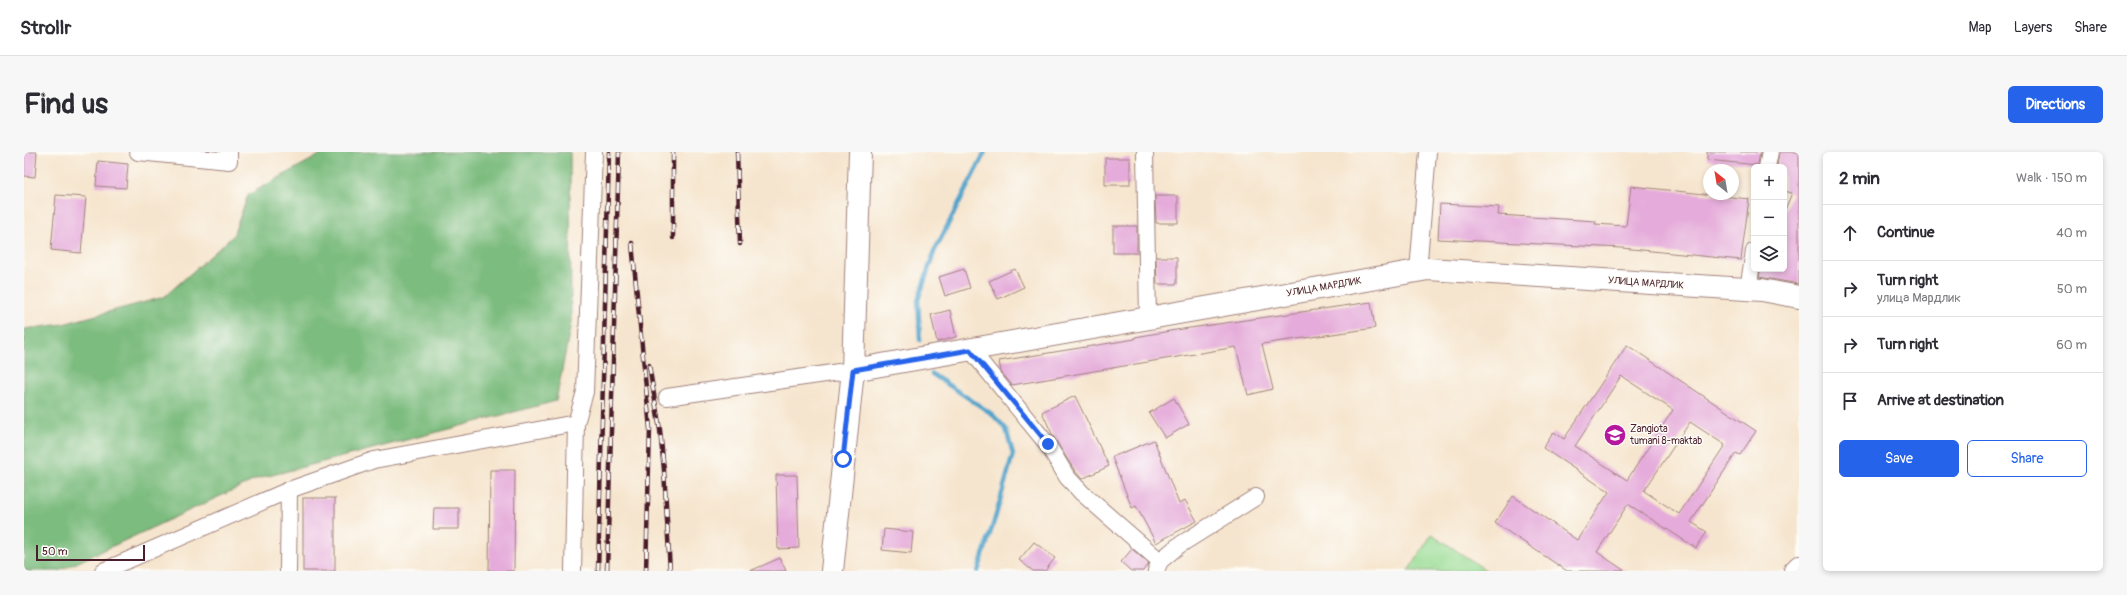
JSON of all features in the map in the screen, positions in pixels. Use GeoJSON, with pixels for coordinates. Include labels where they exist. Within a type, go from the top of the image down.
{"type":"FeatureCollection","features":[{"type":"Feature","properties":{"kind":"street"},"geometry":{"type":"LineString","coordinates":[[138,152],[229,161],[229,152]]}},
{"type":"Feature","properties":{"kind":"street"},"geometry":{"type":"LineString","coordinates":[[573,571],[576,423],[585,392],[594,152]]}},
{"type":"Feature","properties":{"kind":"street"},"geometry":{"type":"LineString","coordinates":[[832,571],[853,370],[860,152]]}},
{"type":"Feature","properties":{"kind":"street"},"geometry":{"type":"LineString","coordinates":[[1145,152],[1148,319]]}},
{"type":"Feature","properties":{"kind":"street"},"geometry":{"type":"LineString","coordinates":[[1418,270],[1428,152]]}},
{"type":"Feature","properties":{"kind":"street"},"geometry":{"type":"LineString","coordinates":[[1768,164],[1770,152]]}},
{"type":"Feature","properties":{"kind":"street","name":"УЛИЦА МАРДЛИК"},"geometry":{"type":"LineString","coordinates":[[853,370],[1428,269],[1748,289],[1799,297]]}},
{"type":"Feature","properties":{"kind":"street"},"geometry":{"type":"LineString","coordinates":[[1748,289],[1751,270]]}},
{"type":"Feature","properties":{"kind":"street"},"geometry":{"type":"LineString","coordinates":[[970,350],[1048,444],[1068,477],[1082,493],[1158,566],[1178,546],[1256,497]]}},
{"type":"Feature","properties":{"kind":"street"},"geometry":{"type":"LineString","coordinates":[[667,397],[853,370]]}},
{"type":"Feature","properties":{"kind":"street"},"geometry":{"type":"LineString","coordinates":[[103,571],[289,490],[374,460],[576,423]]}},
{"type":"Feature","properties":{"kind":"street"},"geometry":{"type":"LineString","coordinates":[[288,571],[289,490]]}},
{"type":"Feature","properties":{"kind":"street"},"geometry":{"type":"LineString","coordinates":[[1795,571],[1799,568]]}},
{"type":"Feature","properties":{"kind":"green space"},"geometry":{"type":"Polygon","coordinates":[[[325,152],[570,152],[571,323],[556,401],[257,479],[59,571],[24,571],[24,329],[63,324],[164,297],[233,236],[248,195],[325,152]]]}},
{"type":"Feature","properties":{"kind":"green space"},"geometry":{"type":"Polygon","coordinates":[[[1432,534],[1487,571],[1408,571],[1432,534]]]}},
{"type":"Feature","properties":{"kind":"building"},"geometry":{"type":"Polygon","coordinates":[[[24,152],[37,152],[35,177],[24,176],[24,152]]]}},
{"type":"Feature","properties":{"kind":"building"},"geometry":{"type":"Polygon","coordinates":[[[1707,152],[1760,152],[1758,164],[1707,160],[1707,152]]]}},
{"type":"Feature","properties":{"kind":"building"},"geometry":{"type":"Polygon","coordinates":[[[1779,152],[1799,152],[1799,284],[1759,277],[1760,272],[1787,272],[1787,205],[1792,193],[1787,192],[1787,164],[1777,164],[1779,152]]]}},
{"type":"Feature","properties":{"kind":"building"},"geometry":{"type":"Polygon","coordinates":[[[1105,158],[1130,158],[1130,185],[1105,185],[1105,158]]]}},
{"type":"Feature","properties":{"kind":"building"},"geometry":{"type":"Polygon","coordinates":[[[98,161],[128,164],[126,188],[96,186],[98,161]]]}},
{"type":"Feature","properties":{"kind":"building"},"geometry":{"type":"Polygon","coordinates":[[[1631,186],[1703,194],[1703,200],[1739,200],[1739,198],[1749,199],[1741,260],[1622,248],[1438,239],[1440,204],[1499,207],[1498,215],[1596,221],[1595,224],[1626,226],[1631,186]]]}},
{"type":"Feature","properties":{"kind":"building"},"geometry":{"type":"Polygon","coordinates":[[[56,195],[86,197],[81,253],[51,250],[56,195]]]}},
{"type":"Feature","properties":{"kind":"building"},"geometry":{"type":"Polygon","coordinates":[[[1155,196],[1178,196],[1178,223],[1156,223],[1155,196]]]}},
{"type":"Feature","properties":{"kind":"building"},"geometry":{"type":"Polygon","coordinates":[[[1113,226],[1137,226],[1137,253],[1113,253],[1113,226]]]}},
{"type":"Feature","properties":{"kind":"building"},"geometry":{"type":"Polygon","coordinates":[[[1156,257],[1177,257],[1177,284],[1157,284],[1156,257]]]}},
{"type":"Feature","properties":{"kind":"building"},"geometry":{"type":"Polygon","coordinates":[[[964,269],[970,288],[945,296],[939,277],[964,269]]]}},
{"type":"Feature","properties":{"kind":"building"},"geometry":{"type":"Polygon","coordinates":[[[1015,269],[1024,287],[998,299],[989,281],[1015,269]]]}},
{"type":"Feature","properties":{"kind":"building"},"geometry":{"type":"Polygon","coordinates":[[[1371,302],[1375,328],[1262,344],[1273,389],[1248,395],[1236,347],[1012,385],[1001,372],[999,361],[1135,339],[1135,337],[1176,330],[1371,302]]]}},
{"type":"Feature","properties":{"kind":"building"},"geometry":{"type":"Polygon","coordinates":[[[950,310],[956,337],[937,342],[931,315],[950,310]]]}},
{"type":"Feature","properties":{"kind":"building"},"geometry":{"type":"Polygon","coordinates":[[[1627,345],[1756,431],[1740,455],[1736,453],[1691,522],[1707,532],[1696,548],[1628,504],[1597,552],[1625,571],[1567,571],[1495,523],[1513,496],[1577,540],[1609,492],[1543,448],[1554,432],[1564,439],[1627,345]],[[1621,376],[1575,446],[1627,480],[1673,410],[1621,376]],[[1690,422],[1644,491],[1679,514],[1725,445],[1690,422]]]}},
{"type":"Feature","properties":{"kind":"building"},"geometry":{"type":"Polygon","coordinates":[[[1075,396],[1109,466],[1082,479],[1075,471],[1054,438],[1042,412],[1075,396]]]}},
{"type":"Feature","properties":{"kind":"building"},"geometry":{"type":"Polygon","coordinates":[[[1174,398],[1189,424],[1165,438],[1149,413],[1174,398]]]}},
{"type":"Feature","properties":{"kind":"building"},"geometry":{"type":"Polygon","coordinates":[[[1154,440],[1179,504],[1185,500],[1197,521],[1156,543],[1136,506],[1132,508],[1112,457],[1154,440]]]}},
{"type":"Feature","properties":{"kind":"building"},"geometry":{"type":"Polygon","coordinates":[[[490,470],[515,470],[514,571],[489,571],[490,470]]]}},
{"type":"Feature","properties":{"kind":"building"},"geometry":{"type":"Polygon","coordinates":[[[776,475],[797,475],[799,548],[778,549],[776,475]]]}},
{"type":"Feature","properties":{"kind":"building"},"geometry":{"type":"Polygon","coordinates":[[[303,498],[335,498],[335,571],[303,571],[303,498]]]}},
{"type":"Feature","properties":{"kind":"building"},"geometry":{"type":"Polygon","coordinates":[[[434,508],[459,508],[459,529],[433,529],[434,508]]]}},
{"type":"Feature","properties":{"kind":"building"},"geometry":{"type":"Polygon","coordinates":[[[884,529],[913,532],[911,553],[882,550],[884,529]]]}},
{"type":"Feature","properties":{"kind":"building"},"geometry":{"type":"Polygon","coordinates":[[[1034,542],[1055,558],[1045,571],[1033,571],[1019,560],[1034,542]]]}},
{"type":"Feature","properties":{"kind":"building"},"geometry":{"type":"Polygon","coordinates":[[[1132,549],[1149,564],[1143,571],[1131,571],[1121,562],[1132,549]]]}},
{"type":"Feature","properties":{"kind":"building"},"geometry":{"type":"Polygon","coordinates":[[[780,558],[786,571],[750,571],[780,558]]]}},
{"type":"Feature","properties":{"kind":"waterway"},"geometry":{"type":"LineString","coordinates":[[920,340],[918,300],[934,252],[985,152]]}},
{"type":"Feature","properties":{"kind":"waterway"},"geometry":{"type":"LineString","coordinates":[[932,374],[992,414],[1006,429],[1013,454],[978,571]]}},
{"type":"Feature","properties":{"kind":"railway"},"geometry":{"type":"LineString","coordinates":[[598,571],[609,152]]}},
{"type":"Feature","properties":{"kind":"railway"},"geometry":{"type":"LineString","coordinates":[[607,571],[619,152]]}},
{"type":"Feature","properties":{"kind":"railway"},"geometry":{"type":"LineString","coordinates":[[673,152],[673,238]]}},
{"type":"Feature","properties":{"kind":"railway"},"geometry":{"type":"LineString","coordinates":[[737,152],[740,244]]}},
{"type":"Feature","properties":{"kind":"railway"},"geometry":{"type":"LineString","coordinates":[[632,243],[650,429],[646,571]]}},
{"type":"Feature","properties":{"kind":"railway"},"geometry":{"type":"LineString","coordinates":[[649,365],[660,430],[670,571]]}},
{"type":"Feature","properties":{"kind":"place","name":"Zangiota tumani 8-maktab"},"geometry":{"type":"Point","coordinates":[1615,435]}},
{"type":"Feature","properties":{"kind":"route"},"geometry":{"type":"LineString","coordinates":[[843,459],[853,370],[970,350],[1048,444]]}}]}
